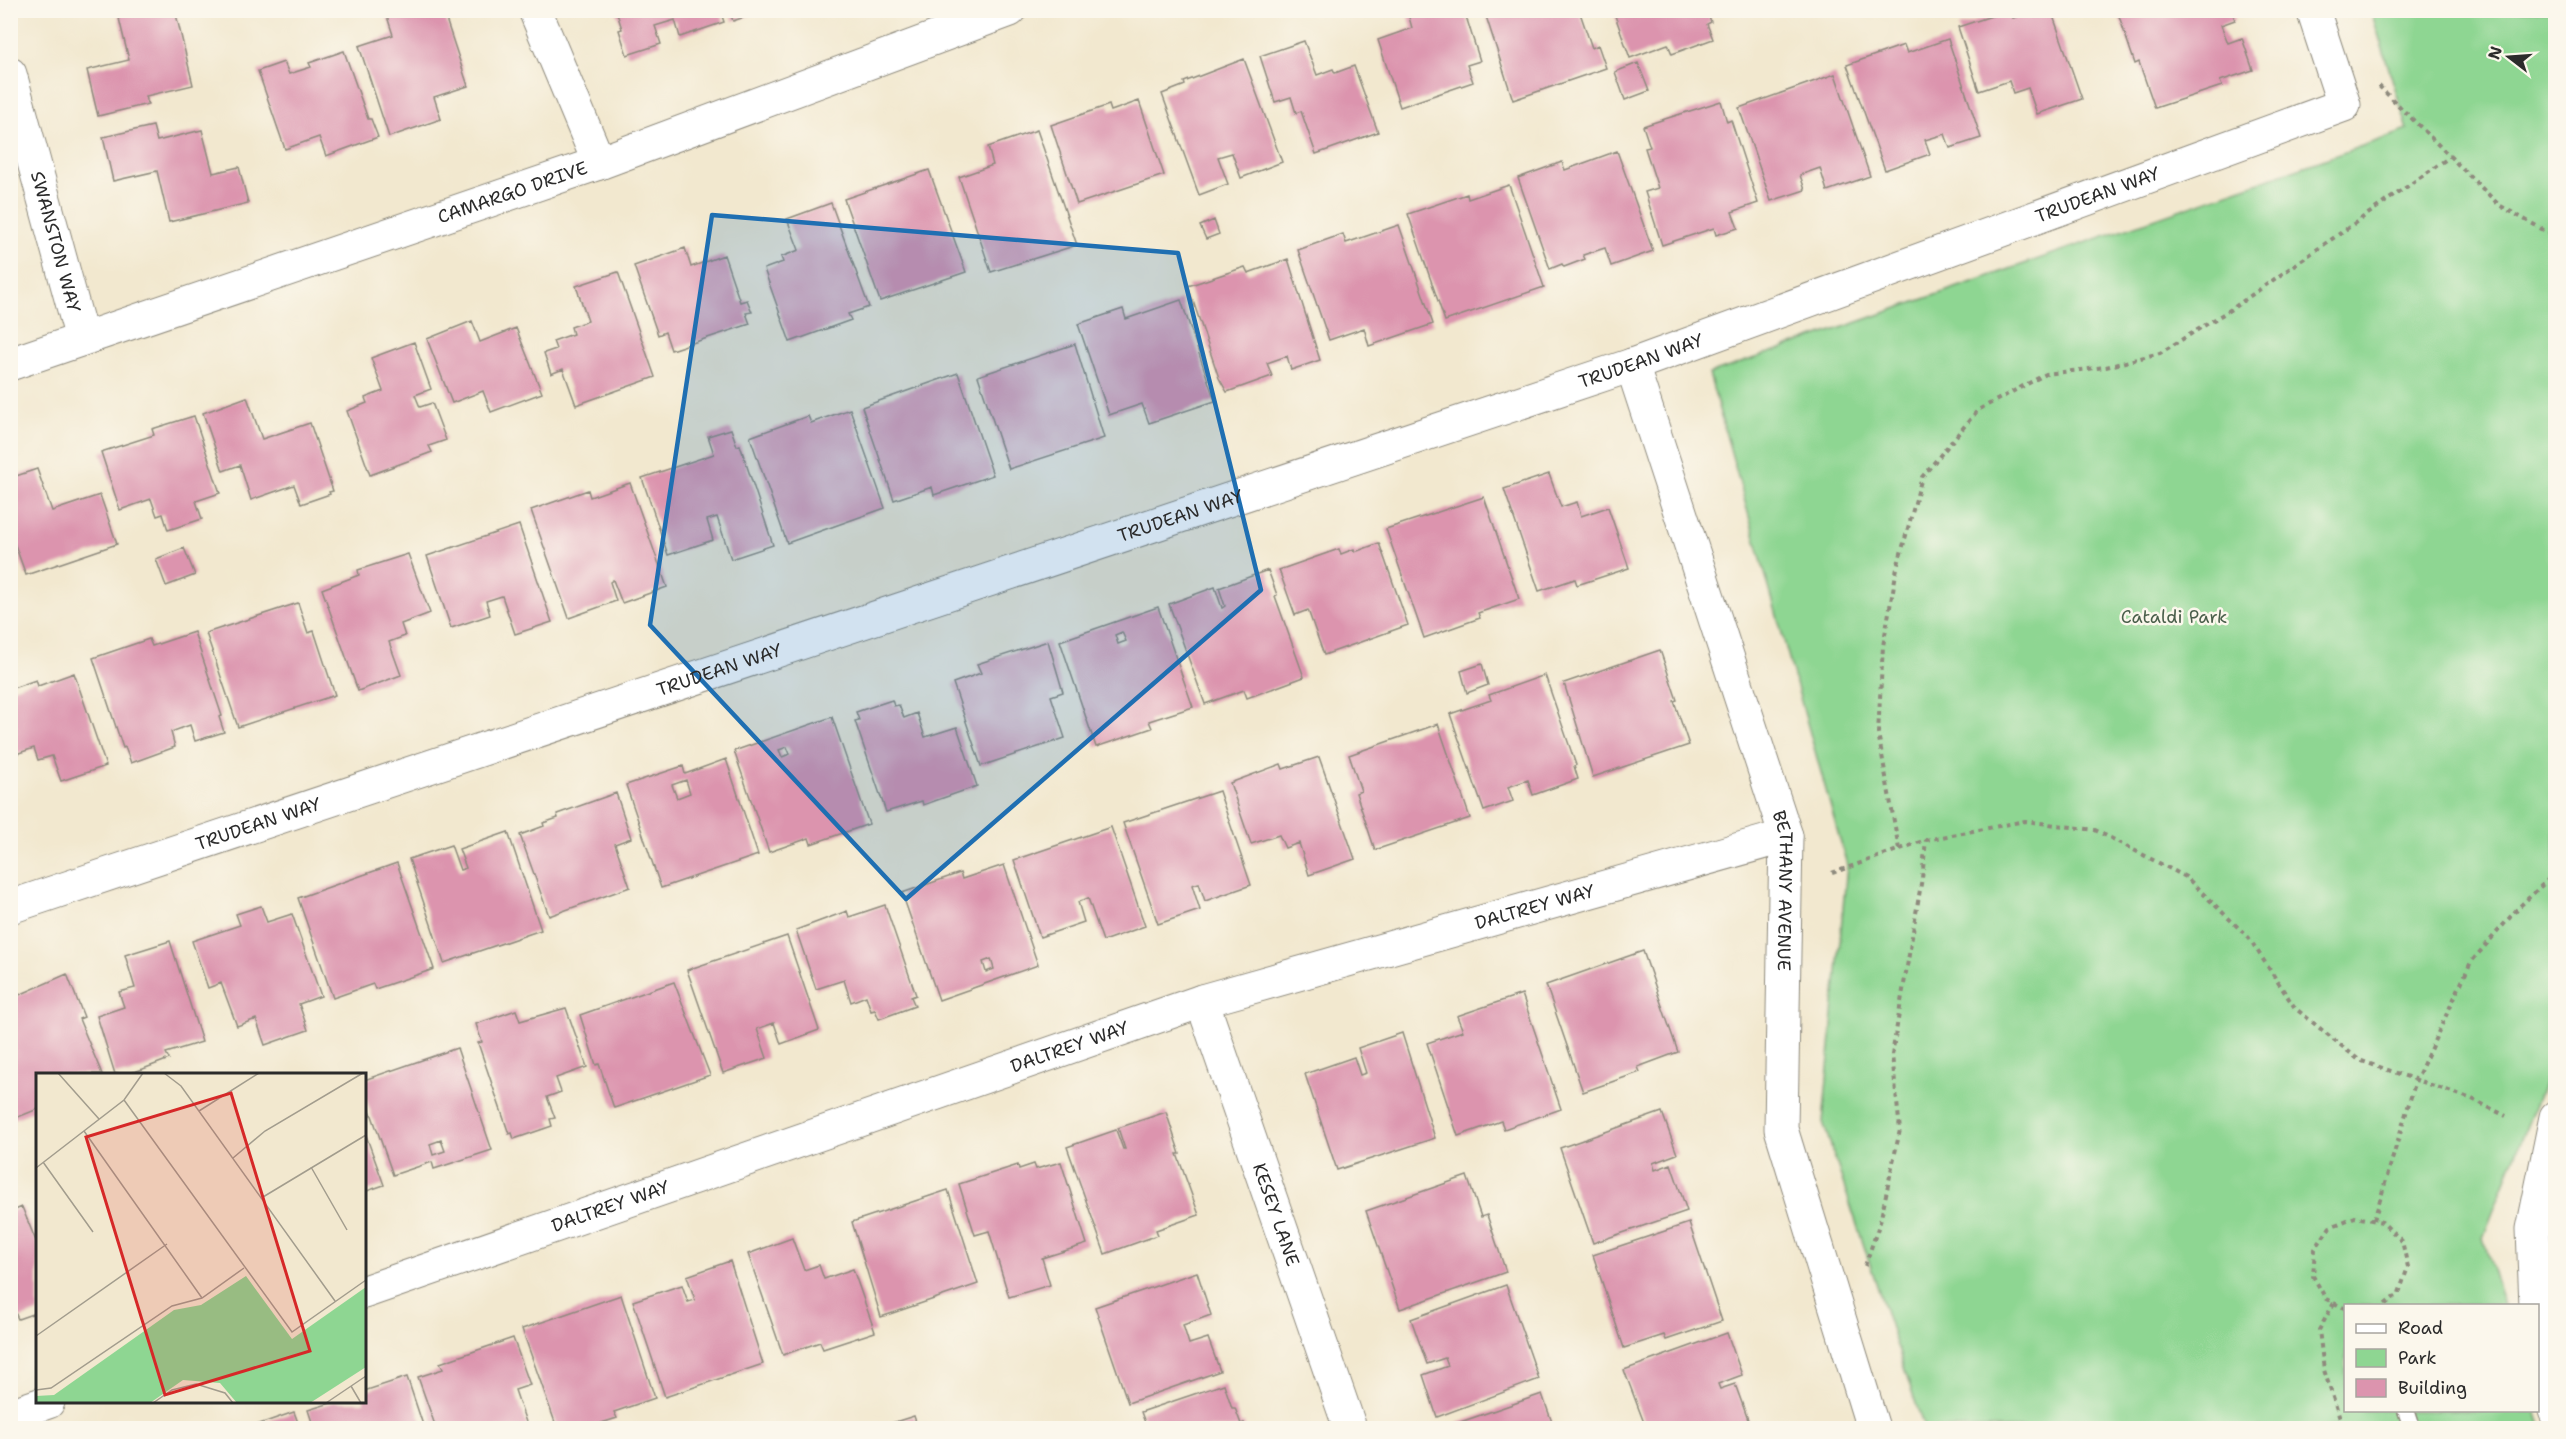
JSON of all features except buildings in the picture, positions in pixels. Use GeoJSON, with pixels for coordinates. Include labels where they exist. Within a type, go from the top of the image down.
{"type":"FeatureCollection","features":[{"type":"Feature","properties":{"kind":"street"},"geometry":{"type":"LineString","coordinates":[[535,10],[599,163]]}},
{"type":"Feature","properties":{"kind":"street","name":"CAMARGO DRIVE"},"geometry":{"type":"LineString","coordinates":[[10,364],[599,163],[1010,10]]}},
{"type":"Feature","properties":{"kind":"street","name":"TRUDEAN WAY"},"geometry":{"type":"LineString","coordinates":[[10,907],[1632,365],[2344,105],[2313,10]]}},
{"type":"Feature","properties":{"kind":"street","name":"SWANSTON WAY"},"geometry":{"type":"LineString","coordinates":[[10,74],[82,339]]}},
{"type":"Feature","properties":{"kind":"street","name":"BETHANY AVENUE"},"geometry":{"type":"LineString","coordinates":[[1632,365],[1786,836],[1781,1129],[1873,1428]]}},
{"type":"Feature","properties":{"kind":"street","name":"DALTREY WAY"},"geometry":{"type":"LineString","coordinates":[[366,1291],[1202,1001],[1786,836]]}},
{"type":"Feature","properties":{"kind":"street","name":"KESEY LANE"},"geometry":{"type":"LineString","coordinates":[[1202,1001],[1350,1428]]}},
{"type":"Feature","properties":{"kind":"street"},"geometry":{"type":"LineString","coordinates":[[2536,1304],[2533,1229],[2556,1117]]}},
{"type":"Feature","properties":{"kind":"street"},"geometry":{"type":"LineString","coordinates":[[2539,1362],[2556,1413]]}},
{"type":"Feature","properties":{"kind":"street"},"geometry":{"type":"LineString","coordinates":[[10,1414],[42,1403]]}},
{"type":"Feature","properties":{"kind":"lane"},"geometry":{"type":"LineString","coordinates":[[2407,1412],[2412,1428]]}},
{"type":"Feature","properties":{"kind":"path"},"geometry":{"type":"LineString","coordinates":[[2378,85],[2499,205],[2556,237]]}},
{"type":"Feature","properties":{"kind":"path"},"geometry":{"type":"LineString","coordinates":[[1899,849],[1878,733],[1883,646],[1897,568],[1922,477],[1978,410],[2046,374],[2106,367],[2160,353],[2233,308],[2451,156]]}},
{"type":"Feature","properties":{"kind":"path"},"geometry":{"type":"LineString","coordinates":[[1832,873],[1926,840],[2025,821],[2095,830],[2186,877],[2249,938],[2295,1008],[2359,1060],[2472,1099],[2505,1116]]}},
{"type":"Feature","properties":{"kind":"path"},"geometry":{"type":"LineString","coordinates":[[1863,1270],[1880,1222],[1900,1130],[1892,1055],[1922,878],[1926,840]]}},
{"type":"Feature","properties":{"kind":"path"},"geometry":{"type":"LineString","coordinates":[[2374,1220],[2416,1080],[2471,962],[2518,907],[2556,872]]}},
{"type":"Feature","properties":{"kind":"path"},"geometry":{"type":"LineString","coordinates":[[2344,1308],[2326,1299],[2313,1276],[2315,1249],[2330,1227],[2355,1217],[2382,1222],[2402,1241],[2408,1267],[2399,1293],[2384,1304]]}},
{"type":"Feature","properties":{"kind":"path"},"geometry":{"type":"LineString","coordinates":[[2334,1303],[2319,1330],[2324,1370],[2343,1428]]}},
{"type":"Feature","properties":{"kind":"highlighted area"},"geometry":{"type":"Polygon","coordinates":[[[712,215],[1178,253],[1261,590],[906,899],[650,625],[712,215]]]}},
{"type":"Feature","properties":{"kind":"green space","name":"Cataldi Park"},"geometry":{"type":"Polygon","coordinates":[[[2371,11],[2555,11],[2555,1054],[2483,1238],[2504,1304],[2344,1304],[2344,1412],[2536,1412],[2542,1428],[1924,1428],[1823,1122],[1847,865],[1709,374],[2408,130],[2371,11]]]}}]}
